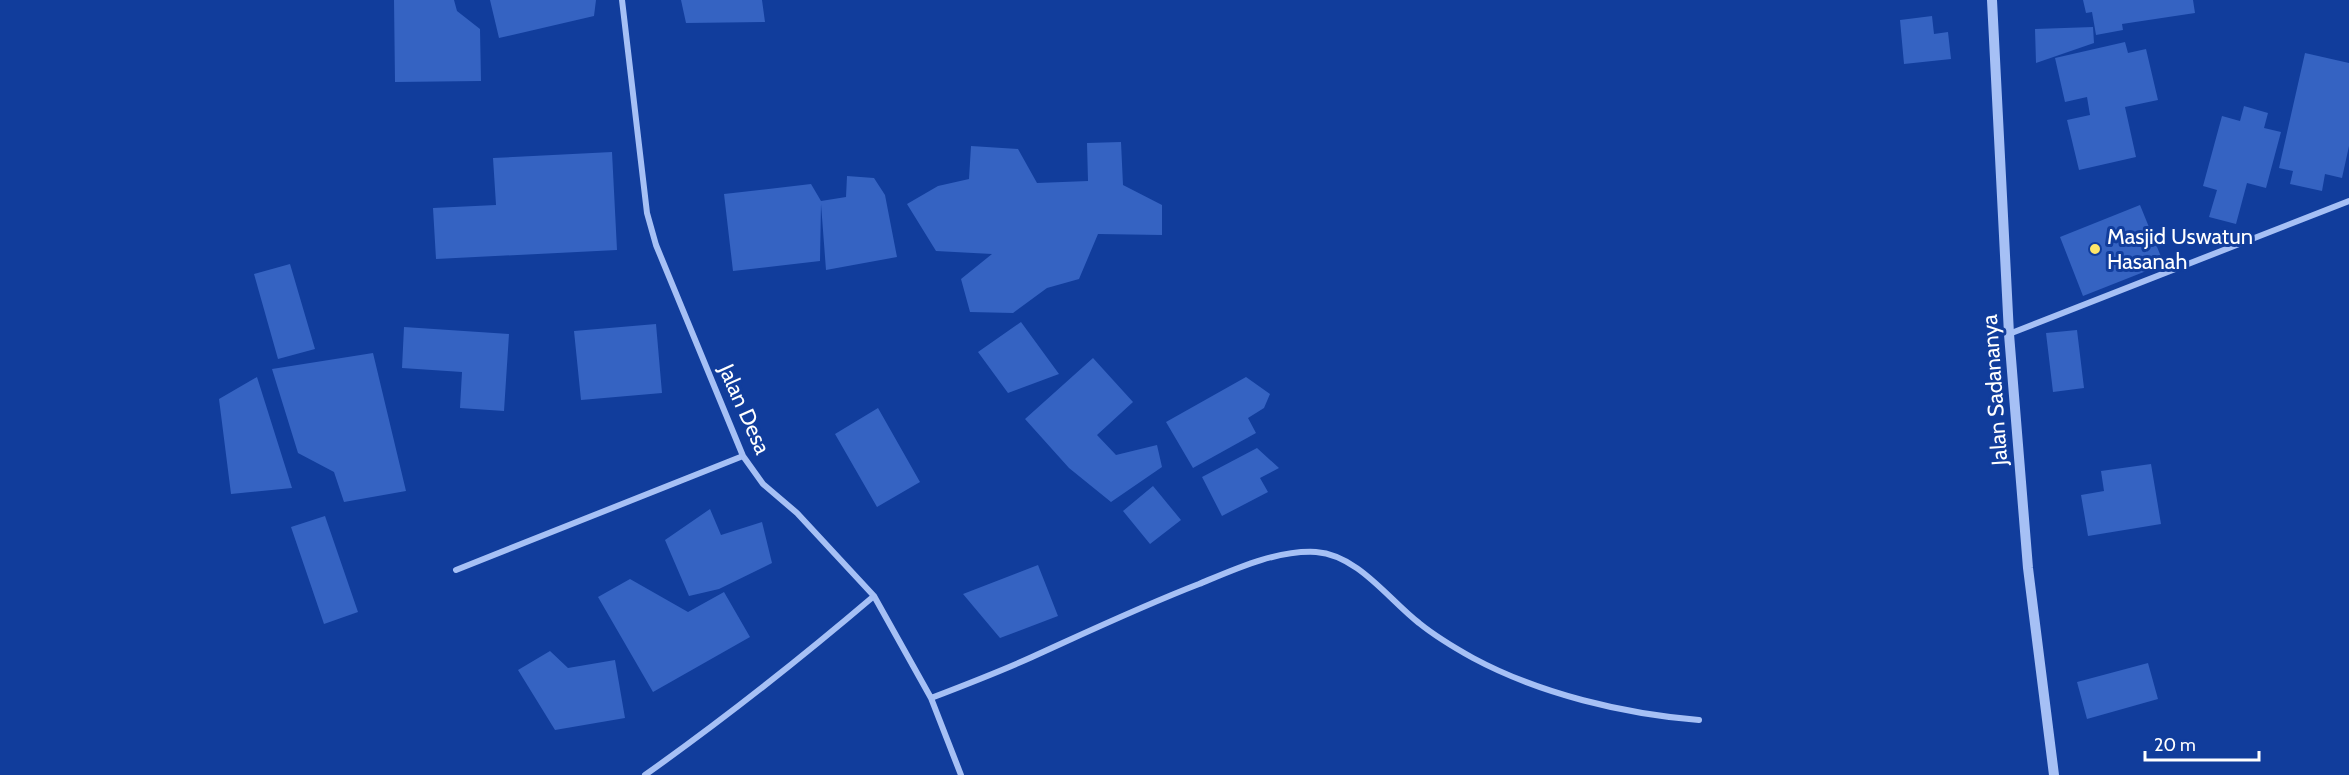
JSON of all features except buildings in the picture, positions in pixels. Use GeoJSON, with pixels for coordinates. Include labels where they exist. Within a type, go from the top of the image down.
{"type":"FeatureCollection","features":[{"type":"Feature","properties":{"kind":"street","name":"Jalan Desa"},"geometry":{"type":"LineString","coordinates":[[622,0],[647,213],[656,245],[743,456],[763,484],[796,513],[874,596],[931,698],[961,775]]}},
{"type":"Feature","properties":{"kind":"street","name":"Jalan Sadananya"},"geometry":{"type":"LineString","coordinates":[[1992,0],[2009,334],[2028,568],[2054,775]]}},
{"type":"Feature","properties":{"kind":"street"},"geometry":{"type":"LineString","coordinates":[[2009,334],[2349,201]]}},
{"type":"Feature","properties":{"kind":"street"},"geometry":{"type":"LineString","coordinates":[[456,570],[743,456]]}},
{"type":"Feature","properties":{"kind":"street"},"geometry":{"type":"LineString","coordinates":[[931,698],[1024,661],[1117,618],[1230,571],[1286,554],[1318,552],[1354,567],[1371,579],[1419,623],[1473,658],[1525,680],[1588,702],[1658,717],[1699,720]]}},
{"type":"Feature","properties":{"kind":"street"},"geometry":{"type":"LineString","coordinates":[[645,775],[709,730],[806,654],[874,596]]}},
{"type":"Feature","properties":{"kind":"place","name":"Masjid Uswatun Hasanah"},"geometry":{"type":"Point","coordinates":[2095,249]}}]}
